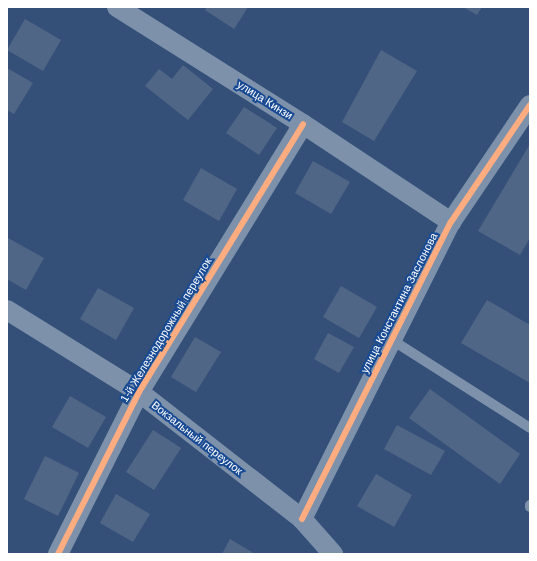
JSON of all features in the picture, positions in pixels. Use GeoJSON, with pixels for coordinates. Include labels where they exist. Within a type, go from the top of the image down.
{"type":"FeatureCollection","features":[{"type":"Feature","properties":{"kind":"street","name":"улица Кинзи"},"geometry":{"type":"LineString","coordinates":[[116,7],[302,124],[451,222]]}},
{"type":"Feature","properties":{"kind":"street","name":"улица Константина Заслонова"},"geometry":{"type":"LineString","coordinates":[[302,520],[451,222],[530,105]]}},
{"type":"Feature","properties":{"kind":"street","name":"1-й Железнодорожный переулок"},"geometry":{"type":"LineString","coordinates":[[58,554],[139,392],[302,124]]}},
{"type":"Feature","properties":{"kind":"street","name":"Вокзальный переулок"},"geometry":{"type":"LineString","coordinates":[[7,310],[139,392],[302,520],[333,554]]}},
{"type":"Feature","properties":{"kind":"lane"},"geometry":{"type":"LineString","coordinates":[[392,340],[530,428]]}},
{"type":"Feature","properties":{"kind":"building"},"geometry":{"type":"Polygon","coordinates":[[[207,7],[248,7],[234,29],[205,10],[207,7]]]}},
{"type":"Feature","properties":{"kind":"building"},"geometry":{"type":"Polygon","coordinates":[[[463,7],[482,7],[477,15],[463,7]]]}},
{"type":"Feature","properties":{"kind":"building"},"geometry":{"type":"Polygon","coordinates":[[[25,19],[61,40],[43,71],[7,50],[25,19]]]}},
{"type":"Feature","properties":{"kind":"building"},"geometry":{"type":"Polygon","coordinates":[[[381,50],[417,71],[374,141],[342,122],[381,50]]]}},
{"type":"Feature","properties":{"kind":"building"},"geometry":{"type":"Polygon","coordinates":[[[183,65],[213,89],[188,120],[145,86],[159,69],[172,79],[183,65]]]}},
{"type":"Feature","properties":{"kind":"building"},"geometry":{"type":"Polygon","coordinates":[[[7,68],[33,83],[14,114],[7,110],[7,68]]]}},
{"type":"Feature","properties":{"kind":"building"},"geometry":{"type":"Polygon","coordinates":[[[244,107],[277,128],[259,155],[226,133],[244,107]]]}},
{"type":"Feature","properties":{"kind":"building"},"geometry":{"type":"Polygon","coordinates":[[[530,144],[530,238],[520,255],[478,231],[530,144]]]}},
{"type":"Feature","properties":{"kind":"building"},"geometry":{"type":"Polygon","coordinates":[[[313,161],[350,182],[331,214],[295,193],[313,161]]]}},
{"type":"Feature","properties":{"kind":"building"},"geometry":{"type":"Polygon","coordinates":[[[201,168],[237,189],[219,221],[183,200],[201,168]]]}},
{"type":"Feature","properties":{"kind":"building"},"geometry":{"type":"Polygon","coordinates":[[[8,238],[44,258],[26,290],[7,279],[8,238]]]}},
{"type":"Feature","properties":{"kind":"building"},"geometry":{"type":"Polygon","coordinates":[[[341,286],[377,307],[359,338],[323,317],[341,286]]]}},
{"type":"Feature","properties":{"kind":"building"},"geometry":{"type":"Polygon","coordinates":[[[98,288],[134,308],[116,340],[80,319],[98,288]]]}},
{"type":"Feature","properties":{"kind":"building"},"geometry":{"type":"Polygon","coordinates":[[[487,300],[530,325],[530,383],[461,343],[487,300]]]}},
{"type":"Feature","properties":{"kind":"building"},"geometry":{"type":"Polygon","coordinates":[[[328,333],[354,347],[339,373],[314,359],[328,333]]]}},
{"type":"Feature","properties":{"kind":"building"},"geometry":{"type":"Polygon","coordinates":[[[195,337],[221,352],[196,392],[171,377],[195,337]]]}},
{"type":"Feature","properties":{"kind":"building"},"geometry":{"type":"Polygon","coordinates":[[[430,389],[520,454],[500,484],[409,418],[430,389]]]}},
{"type":"Feature","properties":{"kind":"building"},"geometry":{"type":"Polygon","coordinates":[[[70,396],[106,417],[88,448],[52,427],[70,396]]]}},
{"type":"Feature","properties":{"kind":"building"},"geometry":{"type":"Polygon","coordinates":[[[397,425],[445,451],[431,475],[384,449],[397,425]]]}},
{"type":"Feature","properties":{"kind":"building"},"geometry":{"type":"Polygon","coordinates":[[[153,430],[181,448],[154,490],[126,472],[153,430]]]}},
{"type":"Feature","properties":{"kind":"building"},"geometry":{"type":"Polygon","coordinates":[[[45,456],[79,473],[58,516],[24,499],[45,456]]]}},
{"type":"Feature","properties":{"kind":"building"},"geometry":{"type":"Polygon","coordinates":[[[376,474],[412,495],[394,527],[357,506],[376,474]]]}},
{"type":"Feature","properties":{"kind":"building"},"geometry":{"type":"Polygon","coordinates":[[[116,494],[150,514],[133,542],[100,523],[116,494]]]}},
{"type":"Feature","properties":{"kind":"building"},"geometry":{"type":"Polygon","coordinates":[[[230,539],[255,554],[222,554],[230,539]]]}},
{"type":"Feature","properties":{"kind":"cycle path"},"geometry":{"type":"LineString","coordinates":[[302,519],[451,222],[530,105]]}},
{"type":"Feature","properties":{"kind":"cycle path"},"geometry":{"type":"LineString","coordinates":[[58,554],[139,392],[303,124]]}}]}
